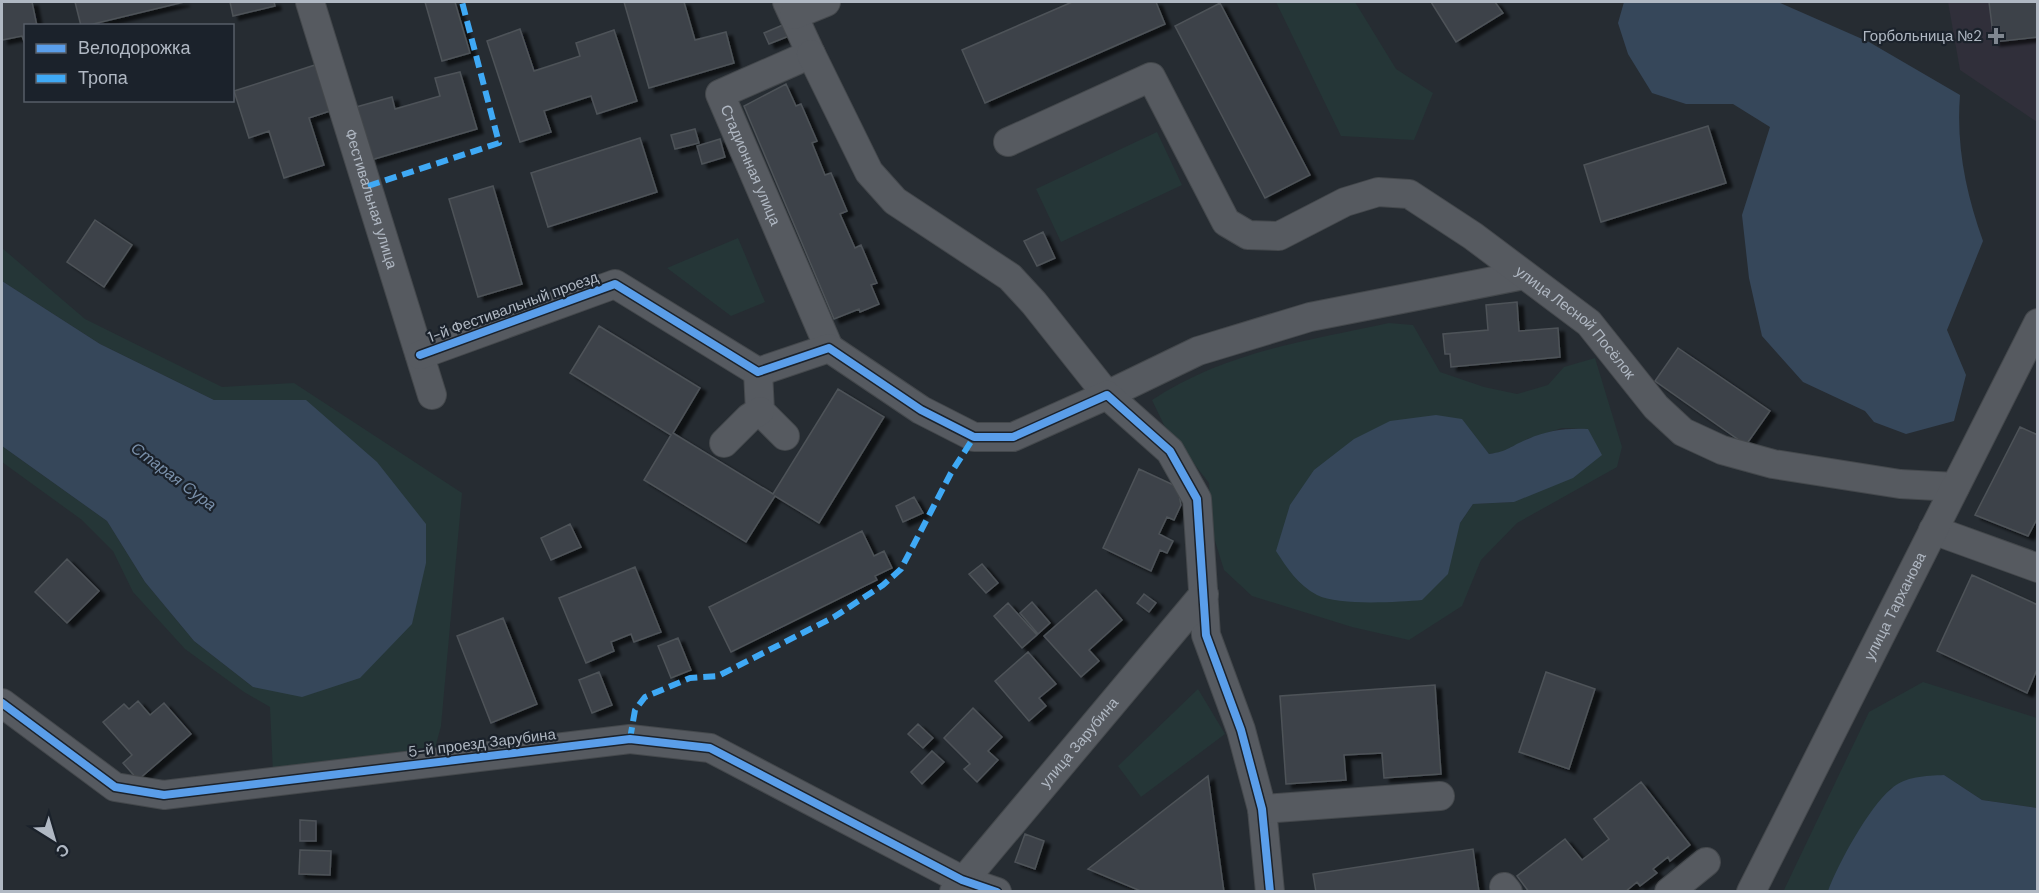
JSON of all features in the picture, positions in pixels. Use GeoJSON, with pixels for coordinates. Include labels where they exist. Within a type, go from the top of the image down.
{"type":"FeatureCollection","features":[{"type":"Feature","properties":{"kind":"street","name":"Фестивальная улица"},"geometry":{"type":"LineString","coordinates":[[310,2],[432,395]]}},
{"type":"Feature","properties":{"kind":"street"},"geometry":{"type":"LineString","coordinates":[[826,2],[790,8],[869,172],[894,201],[1010,277],[1034,303],[1107,395],[1170,451],[1197,499],[1206,635],[1241,730],[1262,809],[1270,891]]}},
{"type":"Feature","properties":{"kind":"street","name":"Стадионная улица"},"geometry":{"type":"LineString","coordinates":[[811,54],[720,94],[829,348]]}},
{"type":"Feature","properties":{"kind":"street"},"geometry":{"type":"LineString","coordinates":[[1008,141],[1151,77],[1226,222],[1248,235],[1279,236],[1346,202],[1377,192],[1409,194],[1473,236],[1524,275]]}},
{"type":"Feature","properties":{"kind":"street","name":"улица Лесной Посёлок"},"geometry":{"type":"LineString","coordinates":[[829,348],[921,410],[974,437],[1013,437],[1198,351],[1310,317],[1524,275],[1588,323],[1656,407],[1683,432],[1722,450],[1773,464],[1900,484],[1955,486]]}},
{"type":"Feature","properties":{"kind":"street","name":"1-й Фестивальный проезд"},"geometry":{"type":"LineString","coordinates":[[420,355],[615,284],[758,372]]}},
{"type":"Feature","properties":{"kind":"street","name":"улица Тарханова"},"geometry":{"type":"LineString","coordinates":[[1751,891],[2037,323]]}},
{"type":"Feature","properties":{"kind":"street"},"geometry":{"type":"LineString","coordinates":[[785,436],[760,411],[758,372],[829,348]]}},
{"type":"Feature","properties":{"kind":"street"},"geometry":{"type":"LineString","coordinates":[[724,443],[748,418],[760,411]]}},
{"type":"Feature","properties":{"kind":"street"},"geometry":{"type":"LineString","coordinates":[[1933,530],[2037,568]]}},
{"type":"Feature","properties":{"kind":"street","name":"улица Зарубина"},"geometry":{"type":"LineString","coordinates":[[958,886],[1204,594]]}},
{"type":"Feature","properties":{"kind":"street","name":"5-й проезд Зарубина"},"geometry":{"type":"LineString","coordinates":[[2,703],[115,787],[164,795],[630,739],[710,747],[958,886],[997,891]]}},
{"type":"Feature","properties":{"kind":"street"},"geometry":{"type":"LineString","coordinates":[[1262,809],[1440,796]]}},
{"type":"Feature","properties":{"kind":"street"},"geometry":{"type":"LineString","coordinates":[[1669,891],[1707,862]]}},
{"type":"Feature","properties":{"kind":"shaded area"},"geometry":{"type":"Polygon","coordinates":[[[1276,2],[1355,2],[1396,69],[1433,93],[1414,140],[1341,136],[1276,2]]]}},
{"type":"Feature","properties":{"kind":"shaded area","name":"Горбольница №2"},"geometry":{"type":"Polygon","coordinates":[[[1948,2],[2037,2],[2037,122],[1960,70],[1948,2]]]}},
{"type":"Feature","properties":{"kind":"shaded area"},"geometry":{"type":"Polygon","coordinates":[[[1157,132],[1182,185],[1061,242],[1036,189],[1157,132]]]}},
{"type":"Feature","properties":{"kind":"shaded area"},"geometry":{"type":"Polygon","coordinates":[[[738,238],[765,302],[731,316],[667,268],[738,238]]]}},
{"type":"Feature","properties":{"kind":"shaded area"},"geometry":{"type":"Polygon","coordinates":[[[2,248],[85,319],[222,387],[294,383],[462,493],[441,726],[432,759],[273,773],[270,707],[244,692],[185,649],[133,592],[113,551],[82,520],[2,462],[2,446],[107,521],[145,582],[194,641],[253,687],[306,400],[214,400],[100,344],[2,281],[2,248]]]}},
{"type":"Feature","properties":{"kind":"shaded area"},"geometry":{"type":"Polygon","coordinates":[[[1389,323],[1413,325],[1440,372],[1484,387],[1517,394],[1548,385],[1564,367],[1595,358],[1622,447],[1617,467],[1517,523],[1481,560],[1462,606],[1409,640],[1352,627],[1252,596],[1224,570],[1211,528],[1209,483],[1164,425],[1152,400],[1208,370],[1237,359],[1267,350],[1389,323]],[[1562,428],[1527,439],[1510,451],[1489,454],[1477,440],[1460,523],[1473,504],[1514,502],[1588,429],[1562,428]]]}},
{"type":"Feature","properties":{"kind":"shaded area"},"geometry":{"type":"Polygon","coordinates":[[[1923,682],[2037,718],[2037,808],[1982,800],[1944,775],[1891,788],[1864,823],[1828,891],[1783,892],[1869,712],[1923,682]]]}},
{"type":"Feature","properties":{"kind":"shaded area"},"geometry":{"type":"Polygon","coordinates":[[[1198,689],[1225,734],[1141,797],[1118,766],[1198,689]]]}},
{"type":"Feature","properties":{"kind":"water"},"geometry":{"type":"Polygon","coordinates":[[[1624,2],[1778,2],[1869,42],[1960,95],[1961,151],[1972,205],[1983,241],[1947,330],[1966,375],[1954,421],[1906,434],[1874,422],[1865,411],[1803,382],[1762,336],[1749,278],[1742,215],[1770,127],[1733,104],[1686,104],[1652,93],[1628,54],[1618,23],[1624,2]]]}},
{"type":"Feature","properties":{"kind":"water","name":"Старая Сура"},"geometry":{"type":"Polygon","coordinates":[[[2,281],[100,344],[214,400],[306,400],[377,462],[426,524],[426,563],[412,624],[360,678],[302,697],[253,687],[194,641],[145,582],[107,521],[2,446],[2,281]]]}},
{"type":"Feature","properties":{"kind":"water"},"geometry":{"type":"Polygon","coordinates":[[[1436,415],[1462,419],[1489,454],[1506,450],[1558,430],[1588,429],[1602,455],[1573,478],[1514,502],[1473,504],[1460,523],[1448,574],[1422,600],[1339,601],[1310,591],[1294,576],[1276,551],[1290,505],[1314,470],[1354,439],[1390,421],[1436,415]]]}},
{"type":"Feature","properties":{"kind":"water"},"geometry":{"type":"Polygon","coordinates":[[[1944,775],[1982,800],[2037,808],[2037,891],[1828,891],[1855,837],[1882,797],[1903,781],[1944,775]]]}},
{"type":"Feature","properties":{"kind":"building"},"geometry":{"type":"Polygon","coordinates":[[[2,2],[32,2],[37,24],[24,24],[24,42],[22,36],[2,40],[2,2]]]}},
{"type":"Feature","properties":{"kind":"building"},"geometry":{"type":"Polygon","coordinates":[[[75,2],[184,2],[93,24],[80,24],[75,2]]]}},
{"type":"Feature","properties":{"kind":"building"},"geometry":{"type":"Polygon","coordinates":[[[230,2],[274,2],[275,6],[233,16],[230,2]]]}},
{"type":"Feature","properties":{"kind":"building"},"geometry":{"type":"Polygon","coordinates":[[[425,2],[455,2],[470,53],[442,61],[425,2]]]}},
{"type":"Feature","properties":{"kind":"building"},"geometry":{"type":"Polygon","coordinates":[[[624,2],[684,2],[695,40],[726,32],[734,63],[649,88],[624,2]]]}},
{"type":"Feature","properties":{"kind":"building"},"geometry":{"type":"Polygon","coordinates":[[[1072,2],[1156,2],[1165,24],[985,103],[962,50],[1072,2]]]}},
{"type":"Feature","properties":{"kind":"building"},"geometry":{"type":"Polygon","coordinates":[[[1431,2],[1495,2],[1503,13],[1456,42],[1431,2]]]}},
{"type":"Feature","properties":{"kind":"building"},"geometry":{"type":"Polygon","coordinates":[[[1989,2],[2038,2],[2038,37],[1994,42],[1989,2]]]}},
{"type":"Feature","properties":{"kind":"building"},"geometry":{"type":"Polygon","coordinates":[[[1220,3],[1310,175],[1265,198],[1175,26],[1220,3]]]}},
{"type":"Feature","properties":{"kind":"building"},"geometry":{"type":"Polygon","coordinates":[[[785,24],[789,36],[769,44],[764,33],[785,24]]]}},
{"type":"Feature","properties":{"kind":"building"},"geometry":{"type":"Polygon","coordinates":[[[520,29],[534,71],[580,56],[576,43],[614,30],[637,101],[597,114],[591,96],[544,111],[551,132],[520,142],[487,41],[520,29]]]}},
{"type":"Feature","properties":{"kind":"building"},"geometry":{"type":"Polygon","coordinates":[[[318,64],[333,110],[309,118],[324,165],[284,178],[269,131],[249,138],[234,91],[318,64]]]}},
{"type":"Feature","properties":{"kind":"building"},"geometry":{"type":"Polygon","coordinates":[[[460,72],[477,129],[371,160],[356,107],[392,97],[395,109],[440,96],[435,78],[460,72]]]}},
{"type":"Feature","properties":{"kind":"building"},"geometry":{"type":"Polygon","coordinates":[[[786,84],[796,106],[801,104],[817,141],[812,143],[825,175],[831,173],[847,211],[840,214],[855,248],[861,245],[877,283],[871,285],[879,304],[834,319],[744,106],[786,84]]]}},
{"type":"Feature","properties":{"kind":"building"},"geometry":{"type":"Polygon","coordinates":[[[1708,126],[1726,183],[1601,222],[1584,165],[1708,126]]]}},
{"type":"Feature","properties":{"kind":"building"},"geometry":{"type":"Polygon","coordinates":[[[695,129],[699,143],[675,149],[671,135],[695,129]]]}},
{"type":"Feature","properties":{"kind":"building"},"geometry":{"type":"Polygon","coordinates":[[[640,138],[657,192],[548,227],[531,173],[640,138]]]}},
{"type":"Feature","properties":{"kind":"building"},"geometry":{"type":"Polygon","coordinates":[[[720,139],[725,157],[702,164],[697,146],[720,139]]]}},
{"type":"Feature","properties":{"kind":"building"},"geometry":{"type":"Polygon","coordinates":[[[493,186],[522,284],[478,297],[449,199],[493,186]]]}},
{"type":"Feature","properties":{"kind":"building"},"geometry":{"type":"Polygon","coordinates":[[[95,220],[132,245],[104,287],[67,262],[95,220]]]}},
{"type":"Feature","properties":{"kind":"building"},"geometry":{"type":"Polygon","coordinates":[[[1043,232],[1055,258],[1037,266],[1024,241],[1043,232]]]}},
{"type":"Feature","properties":{"kind":"building"},"geometry":{"type":"Polygon","coordinates":[[[1517,302],[1519,331],[1558,328],[1560,357],[1451,367],[1450,354],[1445,354],[1443,334],[1488,330],[1486,305],[1517,302]]]}},
{"type":"Feature","properties":{"kind":"building"},"geometry":{"type":"Polygon","coordinates":[[[599,326],[700,388],[673,433],[773,494],[838,389],[884,417],[819,523],[775,496],[746,542],[644,480],[671,435],[570,373],[599,326]]]}},
{"type":"Feature","properties":{"kind":"building"},"geometry":{"type":"Polygon","coordinates":[[[1678,348],[1770,411],[1746,445],[1655,381],[1678,348]]]}},
{"type":"Feature","properties":{"kind":"building"},"geometry":{"type":"Polygon","coordinates":[[[2020,427],[2038,435],[2038,517],[2028,536],[1975,515],[2020,427]]]}},
{"type":"Feature","properties":{"kind":"building"},"geometry":{"type":"Polygon","coordinates":[[[1139,469],[1178,487],[1181,505],[1174,520],[1167,517],[1159,534],[1173,541],[1167,553],[1160,550],[1151,571],[1103,548],[1139,469]]]}},
{"type":"Feature","properties":{"kind":"building"},"geometry":{"type":"Polygon","coordinates":[[[914,497],[923,513],[903,522],[896,506],[914,497]]]}},
{"type":"Feature","properties":{"kind":"building"},"geometry":{"type":"Polygon","coordinates":[[[570,524],[581,547],[551,560],[541,538],[570,524]]]}},
{"type":"Feature","properties":{"kind":"building"},"geometry":{"type":"Polygon","coordinates":[[[862,531],[874,556],[884,551],[892,568],[875,576],[877,580],[731,652],[709,607],[862,531]]]}},
{"type":"Feature","properties":{"kind":"building"},"geometry":{"type":"Polygon","coordinates":[[[67,559],[99,591],[67,623],[35,592],[67,559]]]}},
{"type":"Feature","properties":{"kind":"building"},"geometry":{"type":"Polygon","coordinates":[[[982,564],[998,583],[986,593],[969,574],[982,564]]]}},
{"type":"Feature","properties":{"kind":"building"},"geometry":{"type":"Polygon","coordinates":[[[635,567],[661,632],[634,642],[631,634],[611,642],[614,651],[586,663],[559,598],[635,567]]]}},
{"type":"Feature","properties":{"kind":"building"},"geometry":{"type":"Polygon","coordinates":[[[1972,575],[2038,605],[2038,667],[2027,693],[1937,651],[1972,575]]]}},
{"type":"Feature","properties":{"kind":"building"},"geometry":{"type":"Polygon","coordinates":[[[1096,590],[1122,620],[1089,650],[1099,661],[1081,677],[1044,636],[1096,590]]]}},
{"type":"Feature","properties":{"kind":"building"},"geometry":{"type":"Polygon","coordinates":[[[1144,594],[1156,603],[1149,612],[1137,603],[1144,594]]]}},
{"type":"Feature","properties":{"kind":"building"},"geometry":{"type":"Polygon","coordinates":[[[1032,602],[1050,623],[1038,634],[1020,613],[1032,602]]]}},
{"type":"Feature","properties":{"kind":"building"},"geometry":{"type":"Polygon","coordinates":[[[1008,603],[1037,635],[1022,648],[994,616],[1008,603]]]}},
{"type":"Feature","properties":{"kind":"building"},"geometry":{"type":"Polygon","coordinates":[[[503,618],[537,704],[491,723],[457,636],[503,618]]]}},
{"type":"Feature","properties":{"kind":"building"},"geometry":{"type":"Polygon","coordinates":[[[678,638],[691,670],[671,678],[658,646],[678,638]]]}},
{"type":"Feature","properties":{"kind":"building"},"geometry":{"type":"Polygon","coordinates":[[[1028,652],[1056,684],[1039,698],[1046,706],[1029,721],[995,681],[1028,652]]]}},
{"type":"Feature","properties":{"kind":"building"},"geometry":{"type":"Polygon","coordinates":[[[599,672],[612,705],[592,713],[579,680],[599,672]]]}},
{"type":"Feature","properties":{"kind":"building"},"geometry":{"type":"Polygon","coordinates":[[[1546,672],[1595,689],[1569,769],[1519,752],[1546,672]]]}},
{"type":"Feature","properties":{"kind":"building"},"geometry":{"type":"Polygon","coordinates":[[[1435,685],[1441,774],[1384,778],[1382,753],[1344,755],[1346,780],[1286,784],[1280,696],[1435,685]]]}},
{"type":"Feature","properties":{"kind":"building"},"geometry":{"type":"Polygon","coordinates":[[[138,701],[150,715],[164,703],[191,734],[138,780],[123,763],[132,755],[103,722],[124,704],[129,709],[138,701]]]}},
{"type":"Feature","properties":{"kind":"building"},"geometry":{"type":"Polygon","coordinates":[[[973,708],[1002,737],[988,751],[998,760],[977,782],[964,769],[970,764],[944,738],[973,708]]]}},
{"type":"Feature","properties":{"kind":"building"},"geometry":{"type":"Polygon","coordinates":[[[918,724],[933,738],[923,748],[908,734],[918,724]]]}},
{"type":"Feature","properties":{"kind":"building"},"geometry":{"type":"Polygon","coordinates":[[[932,751],[944,762],[922,784],[911,772],[932,751]]]}},
{"type":"Feature","properties":{"kind":"building"},"geometry":{"type":"Polygon","coordinates":[[[1208,776],[1224,892],[1143,892],[1088,869],[1208,776]]]}},
{"type":"Feature","properties":{"kind":"building"},"geometry":{"type":"Polygon","coordinates":[[[1641,782],[1690,845],[1670,861],[1668,857],[1653,869],[1657,873],[1640,886],[1637,882],[1625,892],[1529,892],[1517,876],[1565,839],[1582,860],[1609,839],[1594,819],[1641,782]]]}},
{"type":"Feature","properties":{"kind":"building"},"geometry":{"type":"Polygon","coordinates":[[[300,820],[316,821],[316,841],[300,841],[300,820]]]}},
{"type":"Feature","properties":{"kind":"building"},"geometry":{"type":"Polygon","coordinates":[[[1025,834],[1044,841],[1035,869],[1015,862],[1025,834]]]}},
{"type":"Feature","properties":{"kind":"building"},"geometry":{"type":"Polygon","coordinates":[[[1473,849],[1479,892],[1316,892],[1313,874],[1473,849]]]}},
{"type":"Feature","properties":{"kind":"building"},"geometry":{"type":"Polygon","coordinates":[[[300,850],[331,851],[330,875],[299,874],[300,850]]]}},
{"type":"Feature","properties":{"kind":"marked path"},"geometry":{"type":"LineString","coordinates":[[368,186],[499,143],[462,2]]}},
{"type":"Feature","properties":{"kind":"marked path"},"geometry":{"type":"LineString","coordinates":[[630,739],[635,710],[645,697],[690,678],[718,676],[834,617],[883,585],[901,569],[951,473],[974,437]]}},
{"type":"Feature","properties":{"kind":"cycle path"},"geometry":{"type":"LineString","coordinates":[[420,355],[615,284],[758,372],[829,348],[921,410],[974,437],[1013,437],[1107,395],[1170,451],[1197,499],[1206,635],[1241,730],[1262,809],[1270,892]]}},
{"type":"Feature","properties":{"kind":"cycle path"},"geometry":{"type":"LineString","coordinates":[[2,703],[115,787],[164,795],[630,739],[710,748],[962,880],[997,892]]}},
{"type":"Feature","properties":{"kind":"place","name":"Горбольница №2"},"geometry":{"type":"Point","coordinates":[1996,36]}}]}
